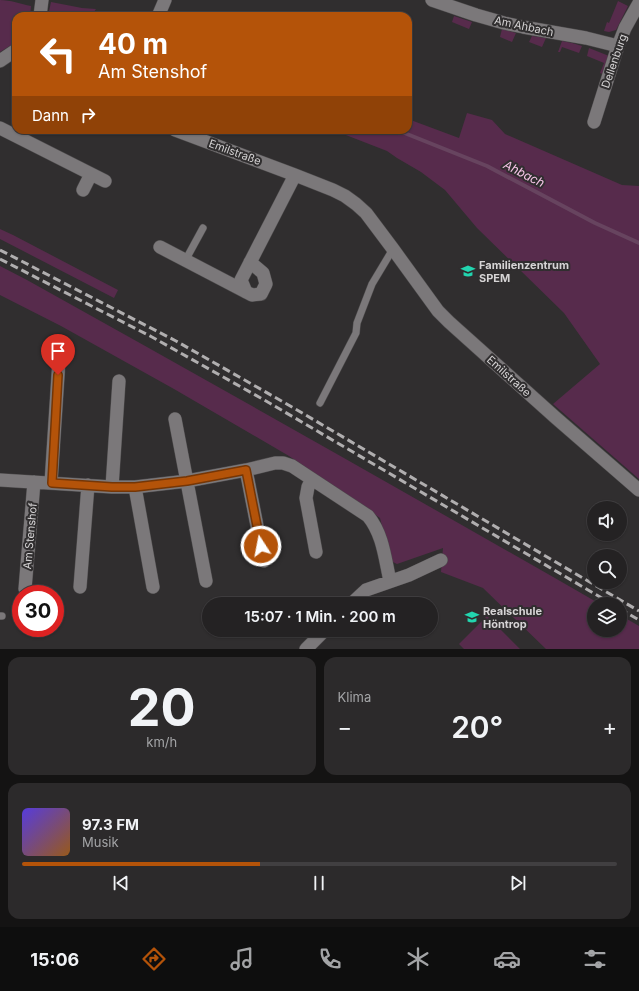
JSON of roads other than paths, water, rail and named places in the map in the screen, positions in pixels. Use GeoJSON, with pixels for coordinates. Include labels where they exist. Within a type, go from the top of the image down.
{"type":"FeatureCollection","features":[{"type":"Feature","properties":{"kind":"street"},"geometry":{"type":"LineString","coordinates":[[40,12],[42,0]]}},
{"type":"Feature","properties":{"kind":"street"},"geometry":{"type":"LineString","coordinates":[[160,12],[165,0]]}},
{"type":"Feature","properties":{"kind":"street","name":"Am Ahbach"},"geometry":{"type":"LineString","coordinates":[[432,0],[504,23],[586,38],[618,46]]}},
{"type":"Feature","properties":{"kind":"street","name":"Dellenburg"},"geometry":{"type":"LineString","coordinates":[[594,122],[618,46],[625,28],[639,3]]}},
{"type":"Feature","properties":{"kind":"street"},"geometry":{"type":"LineString","coordinates":[[0,61],[12,53]]}},
{"type":"Feature","properties":{"kind":"street"},"geometry":{"type":"LineString","coordinates":[[0,128],[105,181]]}},
{"type":"Feature","properties":{"kind":"street","name":"Emilstraße"},"geometry":{"type":"LineString","coordinates":[[186,134],[333,190],[356,204],[366,213],[393,248],[438,311],[639,490]]}},
{"type":"Feature","properties":{"kind":"street"},"geometry":{"type":"LineString","coordinates":[[83,190],[91,174]]}},
{"type":"Feature","properties":{"kind":"street"},"geometry":{"type":"LineString","coordinates":[[246,292],[240,280],[295,175]]}},
{"type":"Feature","properties":{"kind":"street"},"geometry":{"type":"LineString","coordinates":[[160,247],[252,295],[260,294],[266,284],[263,274],[250,262]]}},
{"type":"Feature","properties":{"kind":"street"},"geometry":{"type":"LineString","coordinates":[[52,483],[59,360]]}},
{"type":"Feature","properties":{"kind":"street"},"geometry":{"type":"LineString","coordinates":[[112,487],[119,381]]}},
{"type":"Feature","properties":{"kind":"street"},"geometry":{"type":"LineString","coordinates":[[175,419],[206,581]]}},
{"type":"Feature","properties":{"kind":"street"},"geometry":{"type":"LineString","coordinates":[[0,480],[135,487],[187,481],[275,463],[283,463],[292,466],[368,516],[374,523],[381,541],[390,581]]}},
{"type":"Feature","properties":{"kind":"street"},"geometry":{"type":"LineString","coordinates":[[246,470],[264,561]]}},
{"type":"Feature","properties":{"kind":"street"},"geometry":{"type":"LineString","coordinates":[[312,479],[308,487],[306,498],[316,552]]}},
{"type":"Feature","properties":{"kind":"street","name":"Am Stenshof"},"geometry":{"type":"LineString","coordinates":[[25,585],[34,482]]}},
{"type":"Feature","properties":{"kind":"street"},"geometry":{"type":"LineString","coordinates":[[80,587],[88,485]]}},
{"type":"Feature","properties":{"kind":"street"},"geometry":{"type":"LineString","coordinates":[[135,487],[153,587]]}},
{"type":"Feature","properties":{"kind":"street"},"geometry":{"type":"LineString","coordinates":[[358,597],[366,590],[409,575],[441,560]]}},
{"type":"Feature","properties":{"kind":"street"},"geometry":{"type":"LineString","coordinates":[[306,649],[318,637]]}},
{"type":"Feature","properties":{"kind":"lane"},"geometry":{"type":"LineString","coordinates":[[185,261],[203,228]]}},
{"type":"Feature","properties":{"kind":"lane"},"geometry":{"type":"LineString","coordinates":[[320,403],[356,333],[357,323],[372,284],[393,248]]}},
{"type":"Feature","properties":{"kind":"waterway","name":"Ahbach"},"geometry":{"type":"LineString","coordinates":[[407,134],[487,166],[595,223],[639,243]]}},
{"type":"Feature","properties":{"kind":"railway"},"geometry":{"type":"LineString","coordinates":[[0,250],[176,341],[292,407],[639,611]]}},
{"type":"Feature","properties":{"kind":"railway"},"geometry":{"type":"LineString","coordinates":[[0,259],[152,337],[266,401],[600,597]]}},
{"type":"Feature","properties":{"kind":"railway"},"geometry":{"type":"LineString","coordinates":[[627,613],[639,620]]}},
{"type":"Feature","properties":{"kind":"place","name":"Familienzentrum SPEM"},"geometry":{"type":"Point","coordinates":[468,271]}},
{"type":"Feature","properties":{"kind":"place","name":"Realschule Höntrop"},"geometry":{"type":"Point","coordinates":[472,617]}}]}
